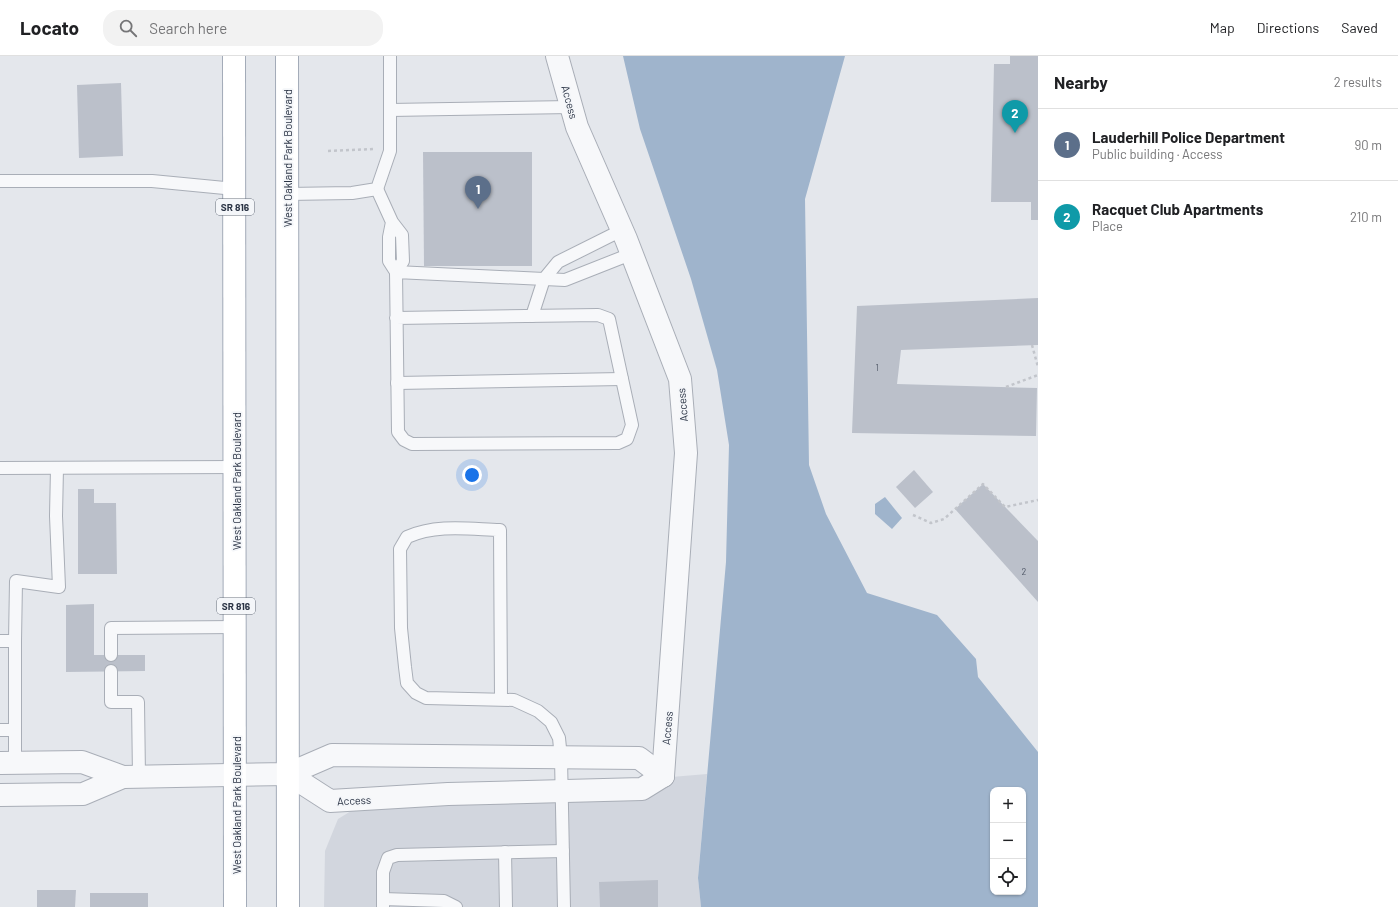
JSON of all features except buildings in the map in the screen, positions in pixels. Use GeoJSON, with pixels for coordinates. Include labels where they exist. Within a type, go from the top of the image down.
{"type":"FeatureCollection","features":[{"type":"Feature","properties":{"kind":"main road","name":"West Oakland Park Boulevard"},"geometry":{"type":"LineString","coordinates":[[234,56],[236,467],[235,907]]}},
{"type":"Feature","properties":{"kind":"main road","name":"West Oakland Park Boulevard"},"geometry":{"type":"LineString","coordinates":[[287,56],[288,907]]}},
{"type":"Feature","properties":{"kind":"street","name":"Access"},"geometry":{"type":"LineString","coordinates":[[288,774],[330,801],[448,794],[642,789],[663,776],[686,453],[680,379],[632,254],[577,127],[557,56]]}},
{"type":"Feature","properties":{"kind":"street"},"geometry":{"type":"LineString","coordinates":[[7,763],[82,762],[131,777],[288,774],[332,754],[639,758],[663,776]]}},
{"type":"Feature","properties":{"kind":"street"},"geometry":{"type":"LineString","coordinates":[[0,795],[83,794],[131,777]]}},
{"type":"Feature","properties":{"kind":"lane"},"geometry":{"type":"LineString","coordinates":[[390,56],[390,151],[377,189],[392,222],[402,235],[403,260],[396,272],[396,318],[398,432],[404,440],[412,444],[618,443],[627,438],[632,425],[609,319],[598,315],[396,318]]}},
{"type":"Feature","properties":{"kind":"lane"},"geometry":{"type":"LineString","coordinates":[[390,110],[571,107]]}},
{"type":"Feature","properties":{"kind":"lane"},"geometry":{"type":"LineString","coordinates":[[0,181],[152,181],[235,189]]}},
{"type":"Feature","properties":{"kind":"lane"},"geometry":{"type":"LineString","coordinates":[[287,194],[352,193],[377,189]]}},
{"type":"Feature","properties":{"kind":"lane"},"geometry":{"type":"LineString","coordinates":[[532,316],[544,279],[558,262],[622,230]]}},
{"type":"Feature","properties":{"kind":"lane"},"geometry":{"type":"LineString","coordinates":[[396,272],[565,280],[632,254]]}},
{"type":"Feature","properties":{"kind":"lane"},"geometry":{"type":"LineString","coordinates":[[397,383],[622,379]]}},
{"type":"Feature","properties":{"kind":"lane"},"geometry":{"type":"LineString","coordinates":[[0,468],[236,467]]}},
{"type":"Feature","properties":{"kind":"lane"},"geometry":{"type":"LineString","coordinates":[[7,763],[15,730],[16,581],[59,587],[56,516],[57,468]]}},
{"type":"Feature","properties":{"kind":"lane"},"geometry":{"type":"LineString","coordinates":[[501,699],[500,530],[440,528],[421,531],[406,537],[400,549],[400,557],[401,628],[407,683],[416,693],[426,698],[514,700],[538,711],[551,722],[559,738],[563,791],[564,907]]}},
{"type":"Feature","properties":{"kind":"lane"},"geometry":{"type":"LineString","coordinates":[[111,656],[111,628],[236,627]]}},
{"type":"Feature","properties":{"kind":"lane"},"geometry":{"type":"LineString","coordinates":[[0,641],[15,642]]}},
{"type":"Feature","properties":{"kind":"lane"},"geometry":{"type":"LineString","coordinates":[[111,671],[111,702],[138,702],[131,777]]}},
{"type":"Feature","properties":{"kind":"lane"},"geometry":{"type":"LineString","coordinates":[[0,730],[15,730]]}},
{"type":"Feature","properties":{"kind":"lane"},"geometry":{"type":"LineString","coordinates":[[456,907],[444,901],[383,903],[383,872],[388,858],[397,855],[563,851]]}},
{"type":"Feature","properties":{"kind":"lane"},"geometry":{"type":"LineString","coordinates":[[505,852],[506,907]]}},
{"type":"Feature","properties":{"kind":"path"},"geometry":{"type":"LineString","coordinates":[[328,151],[379,149]]}},
{"type":"Feature","properties":{"kind":"path"},"geometry":{"type":"LineString","coordinates":[[1032,345],[1038,367]]}},
{"type":"Feature","properties":{"kind":"path"},"geometry":{"type":"LineString","coordinates":[[1006,387],[1038,375]]}},
{"type":"Feature","properties":{"kind":"path"},"geometry":{"type":"LineString","coordinates":[[914,515],[931,523],[944,519],[983,484],[1005,507],[1038,500]]}},
{"type":"Feature","properties":{"kind":"shaded area"},"geometry":{"type":"Polygon","coordinates":[[[707,774],[698,878],[701,907],[324,907],[325,851],[338,819],[364,803],[707,774]]]}},
{"type":"Feature","properties":{"kind":"water"},"geometry":{"type":"Polygon","coordinates":[[[623,56],[845,56],[805,199],[809,465],[826,514],[867,593],[937,615],[976,659],[978,677],[1038,752],[1038,907],[701,907],[698,878],[726,562],[729,445],[717,370],[691,279],[640,129],[623,56]]]}},
{"type":"Feature","properties":{"kind":"water"},"geometry":{"type":"Polygon","coordinates":[[[885,497],[902,518],[892,529],[875,514],[875,504],[885,497]]]}},
{"type":"Feature","properties":{"kind":"place","name":"Racquet Club Apartments"},"geometry":{"type":"Point","coordinates":[1015,133]}},
{"type":"Feature","properties":{"kind":"place","name":"Lauderhill Police Department"},"geometry":{"type":"Point","coordinates":[478,209]}}]}
